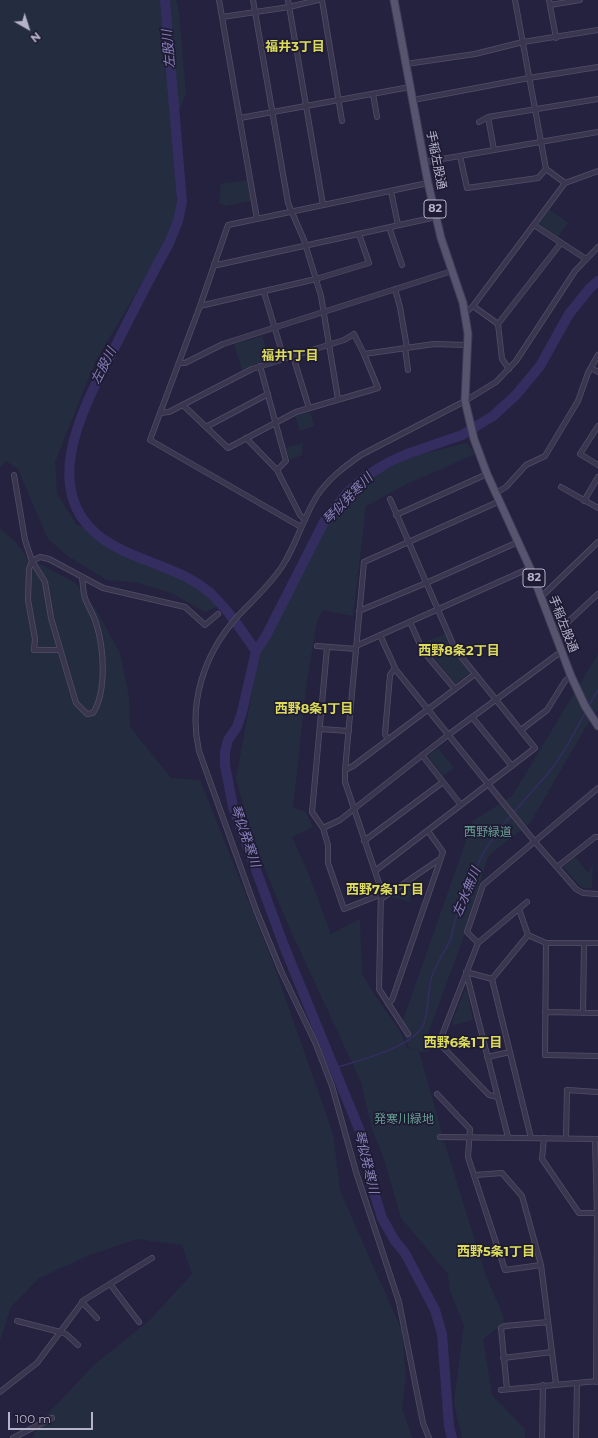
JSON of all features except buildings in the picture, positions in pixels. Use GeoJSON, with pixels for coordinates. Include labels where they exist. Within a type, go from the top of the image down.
{"type":"FeatureCollection","features":[{"type":"Feature","properties":{"kind":"main road","name":"手稲左股通"},"geometry":{"type":"LineString","coordinates":[[394,0],[428,182],[441,238],[465,313],[468,345],[465,401],[474,439],[496,493],[530,568],[571,676],[585,706],[598,726]]}},
{"type":"Feature","properties":{"kind":"street"},"geometry":{"type":"LineString","coordinates":[[219,0],[258,219]]}},
{"type":"Feature","properties":{"kind":"street"},"geometry":{"type":"LineString","coordinates":[[253,0],[288,203],[306,245],[321,296],[338,399]]}},
{"type":"Feature","properties":{"kind":"street"},"geometry":{"type":"LineString","coordinates":[[288,0],[324,205]]}},
{"type":"Feature","properties":{"kind":"street"},"geometry":{"type":"LineString","coordinates":[[222,17],[318,0]]}},
{"type":"Feature","properties":{"kind":"street"},"geometry":{"type":"LineString","coordinates":[[322,0],[342,121]]}},
{"type":"Feature","properties":{"kind":"street"},"geometry":{"type":"LineString","coordinates":[[515,0],[546,169],[566,183]]}},
{"type":"Feature","properties":{"kind":"street"},"geometry":{"type":"LineString","coordinates":[[556,38],[549,3],[580,0]]}},
{"type":"Feature","properties":{"kind":"street"},"geometry":{"type":"LineString","coordinates":[[406,64],[475,54],[522,42],[556,38],[598,30]]}},
{"type":"Feature","properties":{"kind":"street"},"geometry":{"type":"LineString","coordinates":[[413,100],[529,78],[598,67]]}},
{"type":"Feature","properties":{"kind":"street"},"geometry":{"type":"LineString","coordinates":[[240,118],[410,87]]}},
{"type":"Feature","properties":{"kind":"street"},"geometry":{"type":"LineString","coordinates":[[373,94],[376,117]]}},
{"type":"Feature","properties":{"kind":"street"},"geometry":{"type":"LineString","coordinates":[[479,122],[488,117],[598,99]]}},
{"type":"Feature","properties":{"kind":"street"},"geometry":{"type":"LineString","coordinates":[[488,117],[494,150]]}},
{"type":"Feature","properties":{"kind":"street"},"geometry":{"type":"LineString","coordinates":[[425,162],[598,132]]}},
{"type":"Feature","properties":{"kind":"street"},"geometry":{"type":"LineString","coordinates":[[460,156],[467,188],[538,178],[546,169]]}},
{"type":"Feature","properties":{"kind":"street"},"geometry":{"type":"LineString","coordinates":[[465,313],[473,306],[566,183],[598,171]]}},
{"type":"Feature","properties":{"kind":"street"},"geometry":{"type":"LineString","coordinates":[[301,527],[150,440],[214,264],[228,226],[428,182]]}},
{"type":"Feature","properties":{"kind":"street"},"geometry":{"type":"LineString","coordinates":[[391,190],[398,225]]}},
{"type":"Feature","properties":{"kind":"street"},"geometry":{"type":"LineString","coordinates":[[214,264],[217,265],[436,217]]}},
{"type":"Feature","properties":{"kind":"street"},"geometry":{"type":"LineString","coordinates":[[534,225],[586,260]]}},
{"type":"Feature","properties":{"kind":"street"},"geometry":{"type":"LineString","coordinates":[[389,227],[402,265]]}},
{"type":"Feature","properties":{"kind":"street"},"geometry":{"type":"LineString","coordinates":[[200,306],[316,279],[369,263],[359,234]]}},
{"type":"Feature","properties":{"kind":"street"},"geometry":{"type":"LineString","coordinates":[[509,369],[502,360],[498,324],[561,243]]}},
{"type":"Feature","properties":{"kind":"street"},"geometry":{"type":"LineString","coordinates":[[429,1438],[423,1423],[399,1302],[356,1172],[332,1086],[315,1042],[280,971],[256,910],[199,751],[196,736],[196,708],[199,690],[208,660],[216,645],[226,631],[275,577],[285,563],[316,497],[336,474],[361,455],[465,401],[496,382],[516,361],[575,271],[598,247]]}},
{"type":"Feature","properties":{"kind":"street"},"geometry":{"type":"LineString","coordinates":[[179,363],[186,363],[223,344],[452,271]]}},
{"type":"Feature","properties":{"kind":"street"},"geometry":{"type":"LineString","coordinates":[[395,290],[400,307],[408,370]]}},
{"type":"Feature","properties":{"kind":"street"},"geometry":{"type":"LineString","coordinates":[[264,292],[284,359]]}},
{"type":"Feature","properties":{"kind":"street"},"geometry":{"type":"LineString","coordinates":[[473,306],[498,324]]}},
{"type":"Feature","properties":{"kind":"street"},"geometry":{"type":"LineString","coordinates":[[160,414],[169,412],[252,369],[344,340],[354,334],[378,388],[296,412],[228,448],[183,405]]}},
{"type":"Feature","properties":{"kind":"street"},"geometry":{"type":"LineString","coordinates":[[364,354],[434,344],[468,345]]}},
{"type":"Feature","properties":{"kind":"street"},"geometry":{"type":"LineString","coordinates":[[496,493],[506,487],[526,465],[545,456],[578,401],[591,368],[598,355]]}},
{"type":"Feature","properties":{"kind":"street"},"geometry":{"type":"LineString","coordinates":[[293,356],[309,408]]}},
{"type":"Feature","properties":{"kind":"street"},"geometry":{"type":"LineString","coordinates":[[260,366],[286,461],[277,470]]}},
{"type":"Feature","properties":{"kind":"street"},"geometry":{"type":"LineString","coordinates":[[591,368],[598,372]]}},
{"type":"Feature","properties":{"kind":"street"},"geometry":{"type":"LineString","coordinates":[[206,427],[268,394]]}},
{"type":"Feature","properties":{"kind":"street"},"geometry":{"type":"LineString","coordinates":[[598,426],[580,454],[598,465]]}},
{"type":"Feature","properties":{"kind":"street"},"geometry":{"type":"LineString","coordinates":[[246,438],[277,470],[299,513],[305,520]]}},
{"type":"Feature","properties":{"kind":"street"},"geometry":{"type":"LineString","coordinates":[[396,515],[488,474]]}},
{"type":"Feature","properties":{"kind":"street"},"geometry":{"type":"LineString","coordinates":[[14,476],[24,540],[32,561],[45,582],[51,618],[76,703],[87,714],[93,713],[97,707],[103,688],[102,652],[96,624],[85,597],[82,577]]}},
{"type":"Feature","properties":{"kind":"street"},"geometry":{"type":"LineString","coordinates":[[584,501],[598,477]]}},
{"type":"Feature","properties":{"kind":"street"},"geometry":{"type":"LineString","coordinates":[[561,487],[598,508]]}},
{"type":"Feature","properties":{"kind":"street"},"geometry":{"type":"LineString","coordinates":[[375,871],[535,748],[455,649],[390,499]]}},
{"type":"Feature","properties":{"kind":"street"},"geometry":{"type":"LineString","coordinates":[[408,1034],[379,989],[381,889],[345,782],[348,731],[364,562],[500,501]]}},
{"type":"Feature","properties":{"kind":"street"},"geometry":{"type":"LineString","coordinates":[[360,611],[518,542]]}},
{"type":"Feature","properties":{"kind":"street"},"geometry":{"type":"LineString","coordinates":[[541,597],[598,542]]}},
{"type":"Feature","properties":{"kind":"street"},"geometry":{"type":"LineString","coordinates":[[60,650],[34,650],[35,639],[28,600],[29,569],[32,561],[40,557],[49,559],[103,588],[185,607],[205,625],[218,614]]}},
{"type":"Feature","properties":{"kind":"street"},"geometry":{"type":"LineString","coordinates":[[317,646],[327,648],[356,647],[530,568]]}},
{"type":"Feature","properties":{"kind":"street"},"geometry":{"type":"LineString","coordinates":[[555,634],[598,594]]}},
{"type":"Feature","properties":{"kind":"street"},"geometry":{"type":"LineString","coordinates":[[410,622],[423,651],[455,689]]}},
{"type":"Feature","properties":{"kind":"street"},"geometry":{"type":"LineString","coordinates":[[380,635],[395,668],[535,842],[576,889],[583,894],[598,894]]}},
{"type":"Feature","properties":{"kind":"street"},"geometry":{"type":"LineString","coordinates":[[327,648],[312,812],[323,828],[328,845],[328,863],[344,909],[381,897],[440,859]]}},
{"type":"Feature","properties":{"kind":"street"},"geometry":{"type":"LineString","coordinates":[[323,828],[340,820],[448,735],[562,651]]}},
{"type":"Feature","properties":{"kind":"street"},"geometry":{"type":"LineString","coordinates":[[388,740],[385,734],[390,675],[395,668]]}},
{"type":"Feature","properties":{"kind":"street"},"geometry":{"type":"LineString","coordinates":[[345,770],[353,766],[475,674]]}},
{"type":"Feature","properties":{"kind":"street"},"geometry":{"type":"LineString","coordinates":[[521,730],[547,710],[565,681],[571,676]]}},
{"type":"Feature","properties":{"kind":"street"},"geometry":{"type":"LineString","coordinates":[[472,717],[512,766]]}},
{"type":"Feature","properties":{"kind":"street"},"geometry":{"type":"LineString","coordinates":[[320,729],[348,731]]}},
{"type":"Feature","properties":{"kind":"street"},"geometry":{"type":"LineString","coordinates":[[422,755],[461,806]]}},
{"type":"Feature","properties":{"kind":"street"},"geometry":{"type":"LineString","coordinates":[[364,841],[443,782]]}},
{"type":"Feature","properties":{"kind":"street"},"geometry":{"type":"LineString","coordinates":[[478,943],[467,932],[483,885],[598,789]]}},
{"type":"Feature","properties":{"kind":"street"},"geometry":{"type":"LineString","coordinates":[[388,1004],[392,1000],[443,852],[428,830]]}},
{"type":"Feature","properties":{"kind":"street"},"geometry":{"type":"LineString","coordinates":[[557,867],[595,837],[598,837]]}},
{"type":"Feature","properties":{"kind":"street"},"geometry":{"type":"LineString","coordinates":[[498,1097],[489,1095],[439,1043],[478,943],[527,902]]}},
{"type":"Feature","properties":{"kind":"street"},"geometry":{"type":"LineString","coordinates":[[518,909],[528,935],[546,943],[598,943]]}},
{"type":"Feature","properties":{"kind":"street"},"geometry":{"type":"LineString","coordinates":[[492,979],[528,935]]}},
{"type":"Feature","properties":{"kind":"street"},"geometry":{"type":"LineString","coordinates":[[546,943],[545,1055],[598,1056]]}},
{"type":"Feature","properties":{"kind":"street"},"geometry":{"type":"LineString","coordinates":[[583,1013],[584,943]]}},
{"type":"Feature","properties":{"kind":"street"},"geometry":{"type":"LineString","coordinates":[[466,972],[492,979]]}},
{"type":"Feature","properties":{"kind":"street"},"geometry":{"type":"LineString","coordinates":[[466,972],[508,1137]]}},
{"type":"Feature","properties":{"kind":"street"},"geometry":{"type":"LineString","coordinates":[[492,979],[531,1138]]}},
{"type":"Feature","properties":{"kind":"street"},"geometry":{"type":"LineString","coordinates":[[545,1012],[598,1013]]}},
{"type":"Feature","properties":{"kind":"street"},"geometry":{"type":"LineString","coordinates":[[488,1058],[510,1052]]}},
{"type":"Feature","properties":{"kind":"street"},"geometry":{"type":"LineString","coordinates":[[566,1138],[567,1090],[598,1092]]}},
{"type":"Feature","properties":{"kind":"street"},"geometry":{"type":"LineString","coordinates":[[437,1094],[470,1129],[468,1157],[475,1175],[504,1270],[541,1265]]}},
{"type":"Feature","properties":{"kind":"street"},"geometry":{"type":"LineString","coordinates":[[440,1137],[596,1139],[598,1213],[597,1382],[577,1382],[501,1390]]}},
{"type":"Feature","properties":{"kind":"street"},"geometry":{"type":"LineString","coordinates":[[544,1138],[542,1160],[579,1213],[598,1213]]}},
{"type":"Feature","properties":{"kind":"street"},"geometry":{"type":"LineString","coordinates":[[475,1175],[502,1174],[522,1196],[541,1265],[556,1384]]}},
{"type":"Feature","properties":{"kind":"street"},"geometry":{"type":"LineString","coordinates":[[0,1392],[37,1364],[82,1302],[152,1258]]}},
{"type":"Feature","properties":{"kind":"street"},"geometry":{"type":"LineString","coordinates":[[110,1284],[138,1322]]}},
{"type":"Feature","properties":{"kind":"street"},"geometry":{"type":"LineString","coordinates":[[82,1302],[97,1318]]}},
{"type":"Feature","properties":{"kind":"street"},"geometry":{"type":"LineString","coordinates":[[16,1321],[66,1334],[78,1345]]}},
{"type":"Feature","properties":{"kind":"street"},"geometry":{"type":"LineString","coordinates":[[507,1389],[501,1328],[505,1326],[548,1322]]}},
{"type":"Feature","properties":{"kind":"street"},"geometry":{"type":"LineString","coordinates":[[503,1358],[552,1352]]}},
{"type":"Feature","properties":{"kind":"street"},"geometry":{"type":"LineString","coordinates":[[576,1438],[577,1382]]}},
{"type":"Feature","properties":{"kind":"street"},"geometry":{"type":"LineString","coordinates":[[542,1438],[543,1386]]}},
{"type":"Feature","properties":{"kind":"street"},"geometry":{"type":"LineString","coordinates":[[13,1438],[52,1418]]}},
{"type":"Feature","properties":{"kind":"green space"},"geometry":{"type":"Polygon","coordinates":[[[0,0],[176,0],[179,13],[186,93],[172,130],[177,212],[157,258],[95,362],[55,462],[57,494],[76,524],[122,546],[150,565],[183,575],[213,588],[223,604],[205,612],[171,593],[136,582],[107,580],[68,556],[48,539],[18,469],[6,461],[0,467],[0,0]]]}},
{"type":"Feature","properties":{"kind":"green space"},"geometry":{"type":"Polygon","coordinates":[[[247,180],[251,201],[225,206],[219,203],[221,184],[247,180]]]}},
{"type":"Feature","properties":{"kind":"green space"},"geometry":{"type":"Polygon","coordinates":[[[549,209],[568,223],[558,237],[540,225],[540,221],[549,209]]]}},
{"type":"Feature","properties":{"kind":"green space"},"geometry":{"type":"Polygon","coordinates":[[[263,336],[268,359],[242,370],[234,344],[263,336]]]}},
{"type":"Feature","properties":{"kind":"green space"},"geometry":{"type":"Polygon","coordinates":[[[310,412],[314,426],[300,431],[295,416],[310,412]]]}},
{"type":"Feature","properties":{"kind":"green space"},"geometry":{"type":"Polygon","coordinates":[[[303,443],[302,455],[290,460],[286,448],[303,443]]]}},
{"type":"Feature","properties":{"kind":"green space","name":"発寒川緑地"},"geometry":{"type":"Polygon","coordinates":[[[467,443],[475,454],[407,484],[366,506],[353,616],[323,610],[317,621],[306,687],[293,808],[305,811],[313,827],[292,837],[308,873],[331,934],[360,919],[362,973],[372,991],[401,1033],[407,1048],[419,1051],[444,1141],[486,1276],[503,1315],[504,1323],[483,1339],[492,1395],[525,1429],[525,1438],[462,1438],[454,1403],[464,1325],[450,1291],[448,1274],[401,1218],[384,1159],[372,1129],[361,1082],[290,929],[254,843],[236,779],[259,654],[316,544],[325,523],[369,477],[411,457],[467,443]]]}},
{"type":"Feature","properties":{"kind":"green space"},"geometry":{"type":"Polygon","coordinates":[[[0,528],[14,540],[27,557],[75,583],[95,608],[120,653],[129,697],[130,727],[171,778],[200,780],[273,963],[333,1134],[340,1191],[402,1331],[406,1377],[402,1408],[412,1438],[32,1438],[41,1421],[94,1365],[149,1321],[192,1274],[182,1245],[137,1239],[90,1255],[39,1278],[11,1307],[0,1341],[0,528]]]}},
{"type":"Feature","properties":{"kind":"green space"},"geometry":{"type":"Polygon","coordinates":[[[445,634],[452,650],[469,670],[469,674],[456,683],[454,683],[424,643],[445,634]]]}},
{"type":"Feature","properties":{"kind":"green space","name":"西野緑道"},"geometry":{"type":"Polygon","coordinates":[[[598,654],[598,710],[587,725],[530,823],[488,856],[464,936],[426,1039],[430,1051],[422,1052],[408,1047],[402,1023],[473,821],[512,796],[598,654]]]}},
{"type":"Feature","properties":{"kind":"green space"},"geometry":{"type":"Polygon","coordinates":[[[438,748],[454,768],[443,776],[428,756],[438,748]]]}},
{"type":"Feature","properties":{"kind":"green space"},"geometry":{"type":"Polygon","coordinates":[[[575,857],[588,873],[593,864],[592,888],[582,888],[564,868],[564,866],[575,857]]]}},
{"type":"Feature","properties":{"kind":"green space"},"geometry":{"type":"Polygon","coordinates":[[[418,876],[409,902],[389,896],[418,876]]]}},
{"type":"Feature","properties":{"kind":"green space"},"geometry":{"type":"Polygon","coordinates":[[[465,990],[467,991],[473,1020],[453,1025],[453,1020],[465,990]]]}},
{"type":"Feature","properties":{"kind":"waterway","name":"左股川"},"geometry":{"type":"LineString","coordinates":[[165,0],[182,202],[178,221],[169,243],[104,368],[79,423],[72,451],[69,479],[75,504],[90,528],[116,547],[176,572],[199,584],[222,605],[256,651]]}},
{"type":"Feature","properties":{"kind":"waterway","name":"琴似発寒川"},"geometry":{"type":"LineString","coordinates":[[452,1438],[449,1426],[442,1334],[435,1310],[405,1253],[395,1241],[382,1218],[369,1176],[364,1141],[284,946],[233,807],[225,765],[225,752],[228,740],[237,727],[242,712],[256,651],[266,636],[325,520],[347,493],[366,476],[389,462],[407,454],[462,435],[493,416],[516,395],[540,366],[569,314],[590,288],[598,281]]}},
{"type":"Feature","properties":{"kind":"waterway","name":"左水無川"},"geometry":{"type":"LineString","coordinates":[[588,707],[598,690]]}},
{"type":"Feature","properties":{"kind":"waterway","name":"左水無川"},"geometry":{"type":"LineString","coordinates":[[334,1068],[368,1058],[393,1048],[404,1043],[421,1029],[424,1024],[427,1011],[432,976],[450,941],[461,904],[483,854],[498,831],[558,761],[585,713]]}},
{"type":"Feature","properties":{"kind":"district","name":"福井3丁目"},"geometry":{"type":"Point","coordinates":[295,47]}},
{"type":"Feature","properties":{"kind":"district","name":"福井1丁目"},"geometry":{"type":"Point","coordinates":[290,356]}},
{"type":"Feature","properties":{"kind":"district","name":"西野8条2丁目"},"geometry":{"type":"Point","coordinates":[459,651]}},
{"type":"Feature","properties":{"kind":"district","name":"西野8条1丁目"},"geometry":{"type":"Point","coordinates":[314,709]}},
{"type":"Feature","properties":{"kind":"district","name":"西野7条1丁目"},"geometry":{"type":"Point","coordinates":[385,890]}},
{"type":"Feature","properties":{"kind":"district","name":"西野6条1丁目"},"geometry":{"type":"Point","coordinates":[463,1043]}},
{"type":"Feature","properties":{"kind":"district","name":"西野5条1丁目"},"geometry":{"type":"Point","coordinates":[496,1252]}}]}
